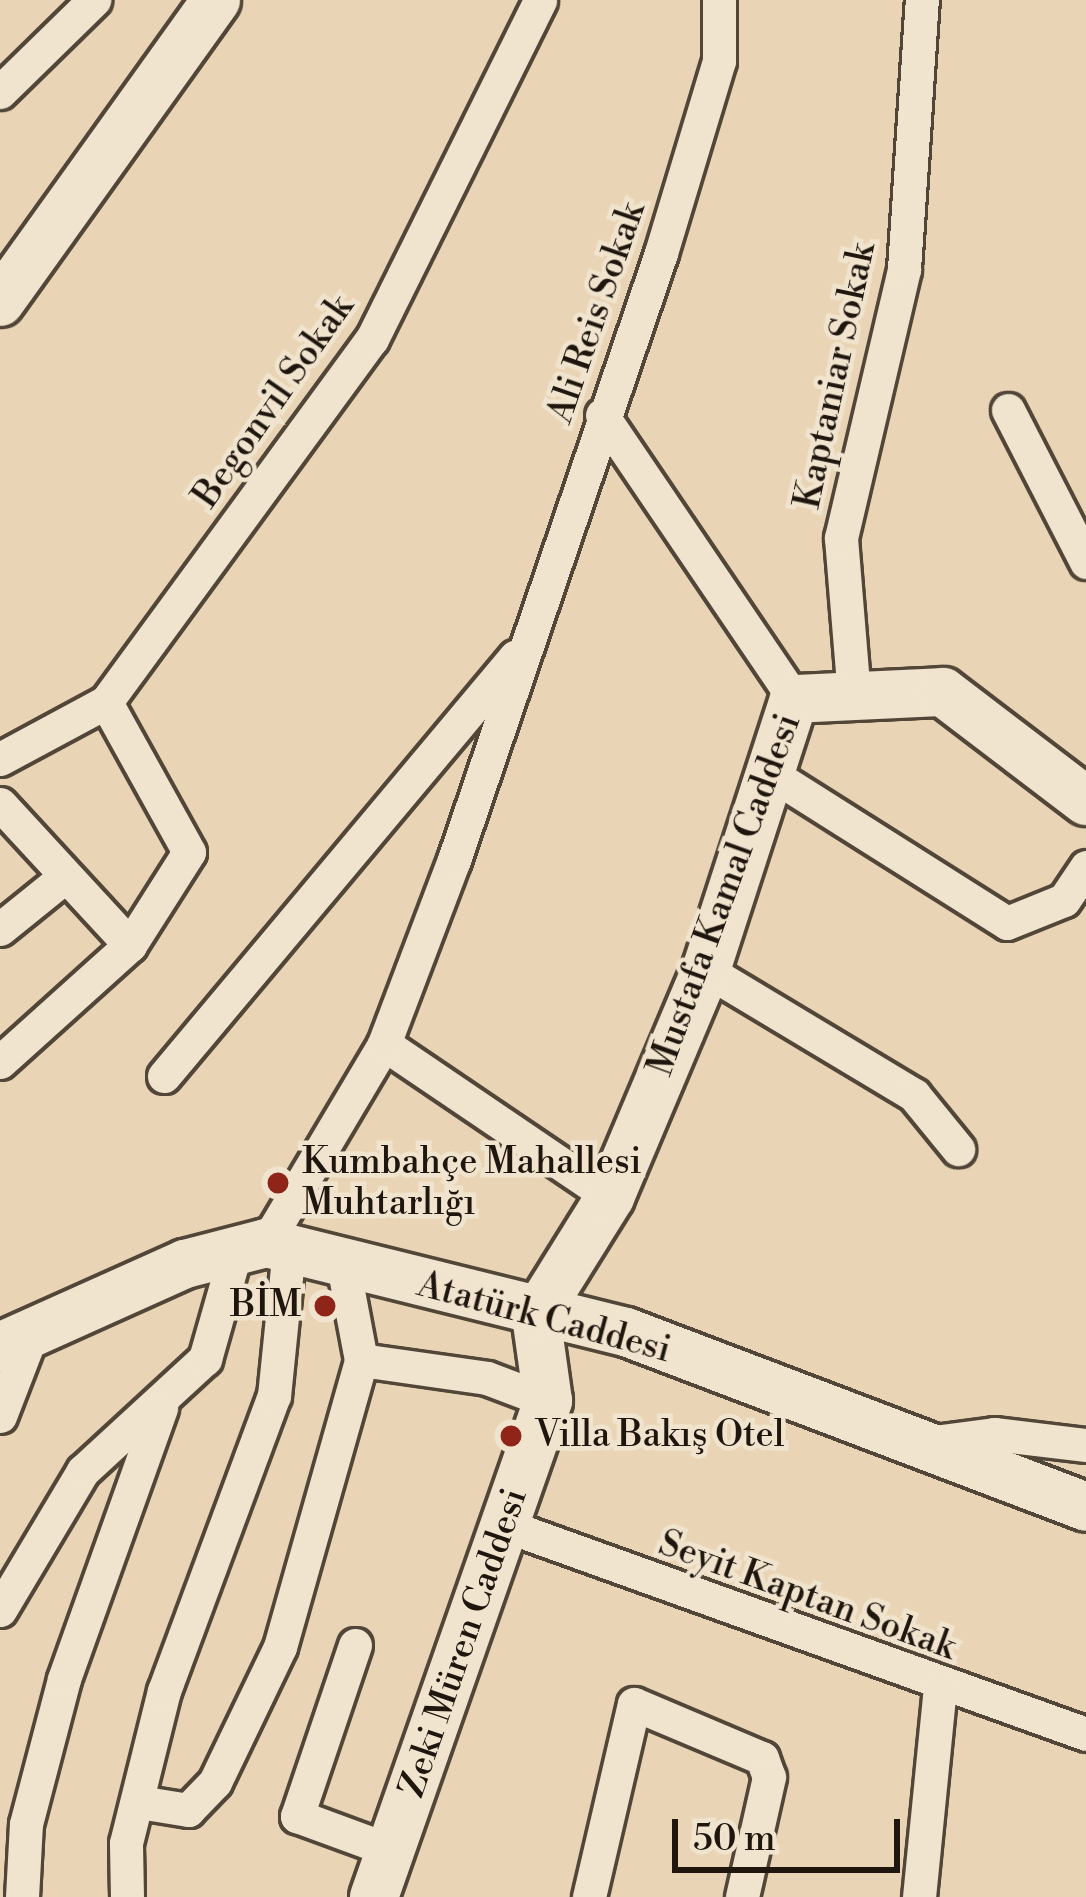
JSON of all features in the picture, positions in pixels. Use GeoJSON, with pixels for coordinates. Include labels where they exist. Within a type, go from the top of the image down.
{"type":"FeatureCollection","features":[{"type":"Feature","properties":{"kind":"street"},"geometry":{"type":"LineString","coordinates":[[0,92],[94,0]]}},
{"type":"Feature","properties":{"kind":"street","name":"Begonvil Sokak"},"geometry":{"type":"LineString","coordinates":[[106,702],[372,339],[540,0]]}},
{"type":"Feature","properties":{"kind":"street","name":"Ali Reis Sokak"},"geometry":{"type":"LineString","coordinates":[[264,1246],[383,1044],[524,647],[719,61],[719,0]]}},
{"type":"Feature","properties":{"kind":"street","name":"Kaptaniar Sokak"},"geometry":{"type":"LineString","coordinates":[[854,696],[841,538],[904,269],[922,0]]}},
{"type":"Feature","properties":{"kind":"street"},"geometry":{"type":"LineString","coordinates":[[0,302],[202,8]]}},
{"type":"Feature","properties":{"kind":"street"},"geometry":{"type":"LineString","coordinates":[[1008,410],[1086,562]]}},
{"type":"Feature","properties":{"kind":"street"},"geometry":{"type":"LineString","coordinates":[[602,415],[794,699]]}},
{"type":"Feature","properties":{"kind":"street","name":"Ali Reis Sokak"},"geometry":{"type":"LineString","coordinates":[[164,1076],[524,647]]}},
{"type":"Feature","properties":{"kind":"street","name":"Mustafa Kamal Caddesi"},"geometry":{"type":"LineString","coordinates":[[536,1316],[610,1197],[706,970],[776,778],[794,699],[943,692],[1086,801]]}},
{"type":"Feature","properties":{"kind":"street"},"geometry":{"type":"LineString","coordinates":[[0,759],[106,702],[189,852],[130,945],[0,1062]]}},
{"type":"Feature","properties":{"kind":"street"},"geometry":{"type":"LineString","coordinates":[[776,778],[1007,922],[1064,900],[1086,867]]}},
{"type":"Feature","properties":{"kind":"street"},"geometry":{"type":"LineString","coordinates":[[0,804],[62,879],[130,945]]}},
{"type":"Feature","properties":{"kind":"street"},"geometry":{"type":"LineString","coordinates":[[0,928],[62,879]]}},
{"type":"Feature","properties":{"kind":"street"},"geometry":{"type":"LineString","coordinates":[[706,970],[914,1095],[958,1149]]}},
{"type":"Feature","properties":{"kind":"street"},"geometry":{"type":"LineString","coordinates":[[383,1044],[610,1197]]}},
{"type":"Feature","properties":{"kind":"street"},"geometry":{"type":"LineString","coordinates":[[0,1416],[16,1340],[264,1246]]}},
{"type":"Feature","properties":{"kind":"street"},"geometry":{"type":"LineString","coordinates":[[0,1610],[83,1471],[161,1408],[205,1360],[264,1246]]}},
{"type":"Feature","properties":{"kind":"street"},"geometry":{"type":"LineString","coordinates":[[127,1897],[140,1802],[164,1690],[274,1396],[264,1246]]}},
{"type":"Feature","properties":{"kind":"street","name":"Atatürk Caddesi"},"geometry":{"type":"LineString","coordinates":[[264,1246],[536,1316],[626,1332],[1086,1507]]}},
{"type":"Feature","properties":{"kind":"street"},"geometry":{"type":"LineString","coordinates":[[140,1802],[188,1810],[215,1782],[304,1583],[361,1360],[343,1265]]}},
{"type":"Feature","properties":{"kind":"street","name":"Zeki Müren Caddesi"},"geometry":{"type":"LineString","coordinates":[[374,1897],[548,1401],[536,1316]]}},
{"type":"Feature","properties":{"kind":"street"},"geometry":{"type":"LineString","coordinates":[[361,1360],[487,1378],[548,1401]]}},
{"type":"Feature","properties":{"kind":"street"},"geometry":{"type":"LineString","coordinates":[[22,1897],[26,1824],[64,1679],[161,1408]]}},
{"type":"Feature","properties":{"kind":"street"},"geometry":{"type":"LineString","coordinates":[[918,1444],[994,1434],[1086,1445]]}},
{"type":"Feature","properties":{"kind":"street","name":"Seyit Kaptan Sokak"},"geometry":{"type":"LineString","coordinates":[[504,1525],[940,1687],[1086,1734]]}},
{"type":"Feature","properties":{"kind":"street"},"geometry":{"type":"LineString","coordinates":[[355,1645],[297,1816],[392,1851]]}},
{"type":"Feature","properties":{"kind":"street"},"geometry":{"type":"LineString","coordinates":[[919,1897],[940,1687]]}},
{"type":"Feature","properties":{"kind":"street"},"geometry":{"type":"LineString","coordinates":[[589,1897],[634,1705],[762,1758],[769,1777],[742,1897]]}},
{"type":"Feature","properties":{"kind":"place","name":"Kumbahçe Mahallesi Muhtarlığı"},"geometry":{"type":"Point","coordinates":[278,1183]}},
{"type":"Feature","properties":{"kind":"place","name":"BİM"},"geometry":{"type":"Point","coordinates":[325,1306]}},
{"type":"Feature","properties":{"kind":"place","name":"Villa Bakış Otel"},"geometry":{"type":"Point","coordinates":[511,1436]}}]}
